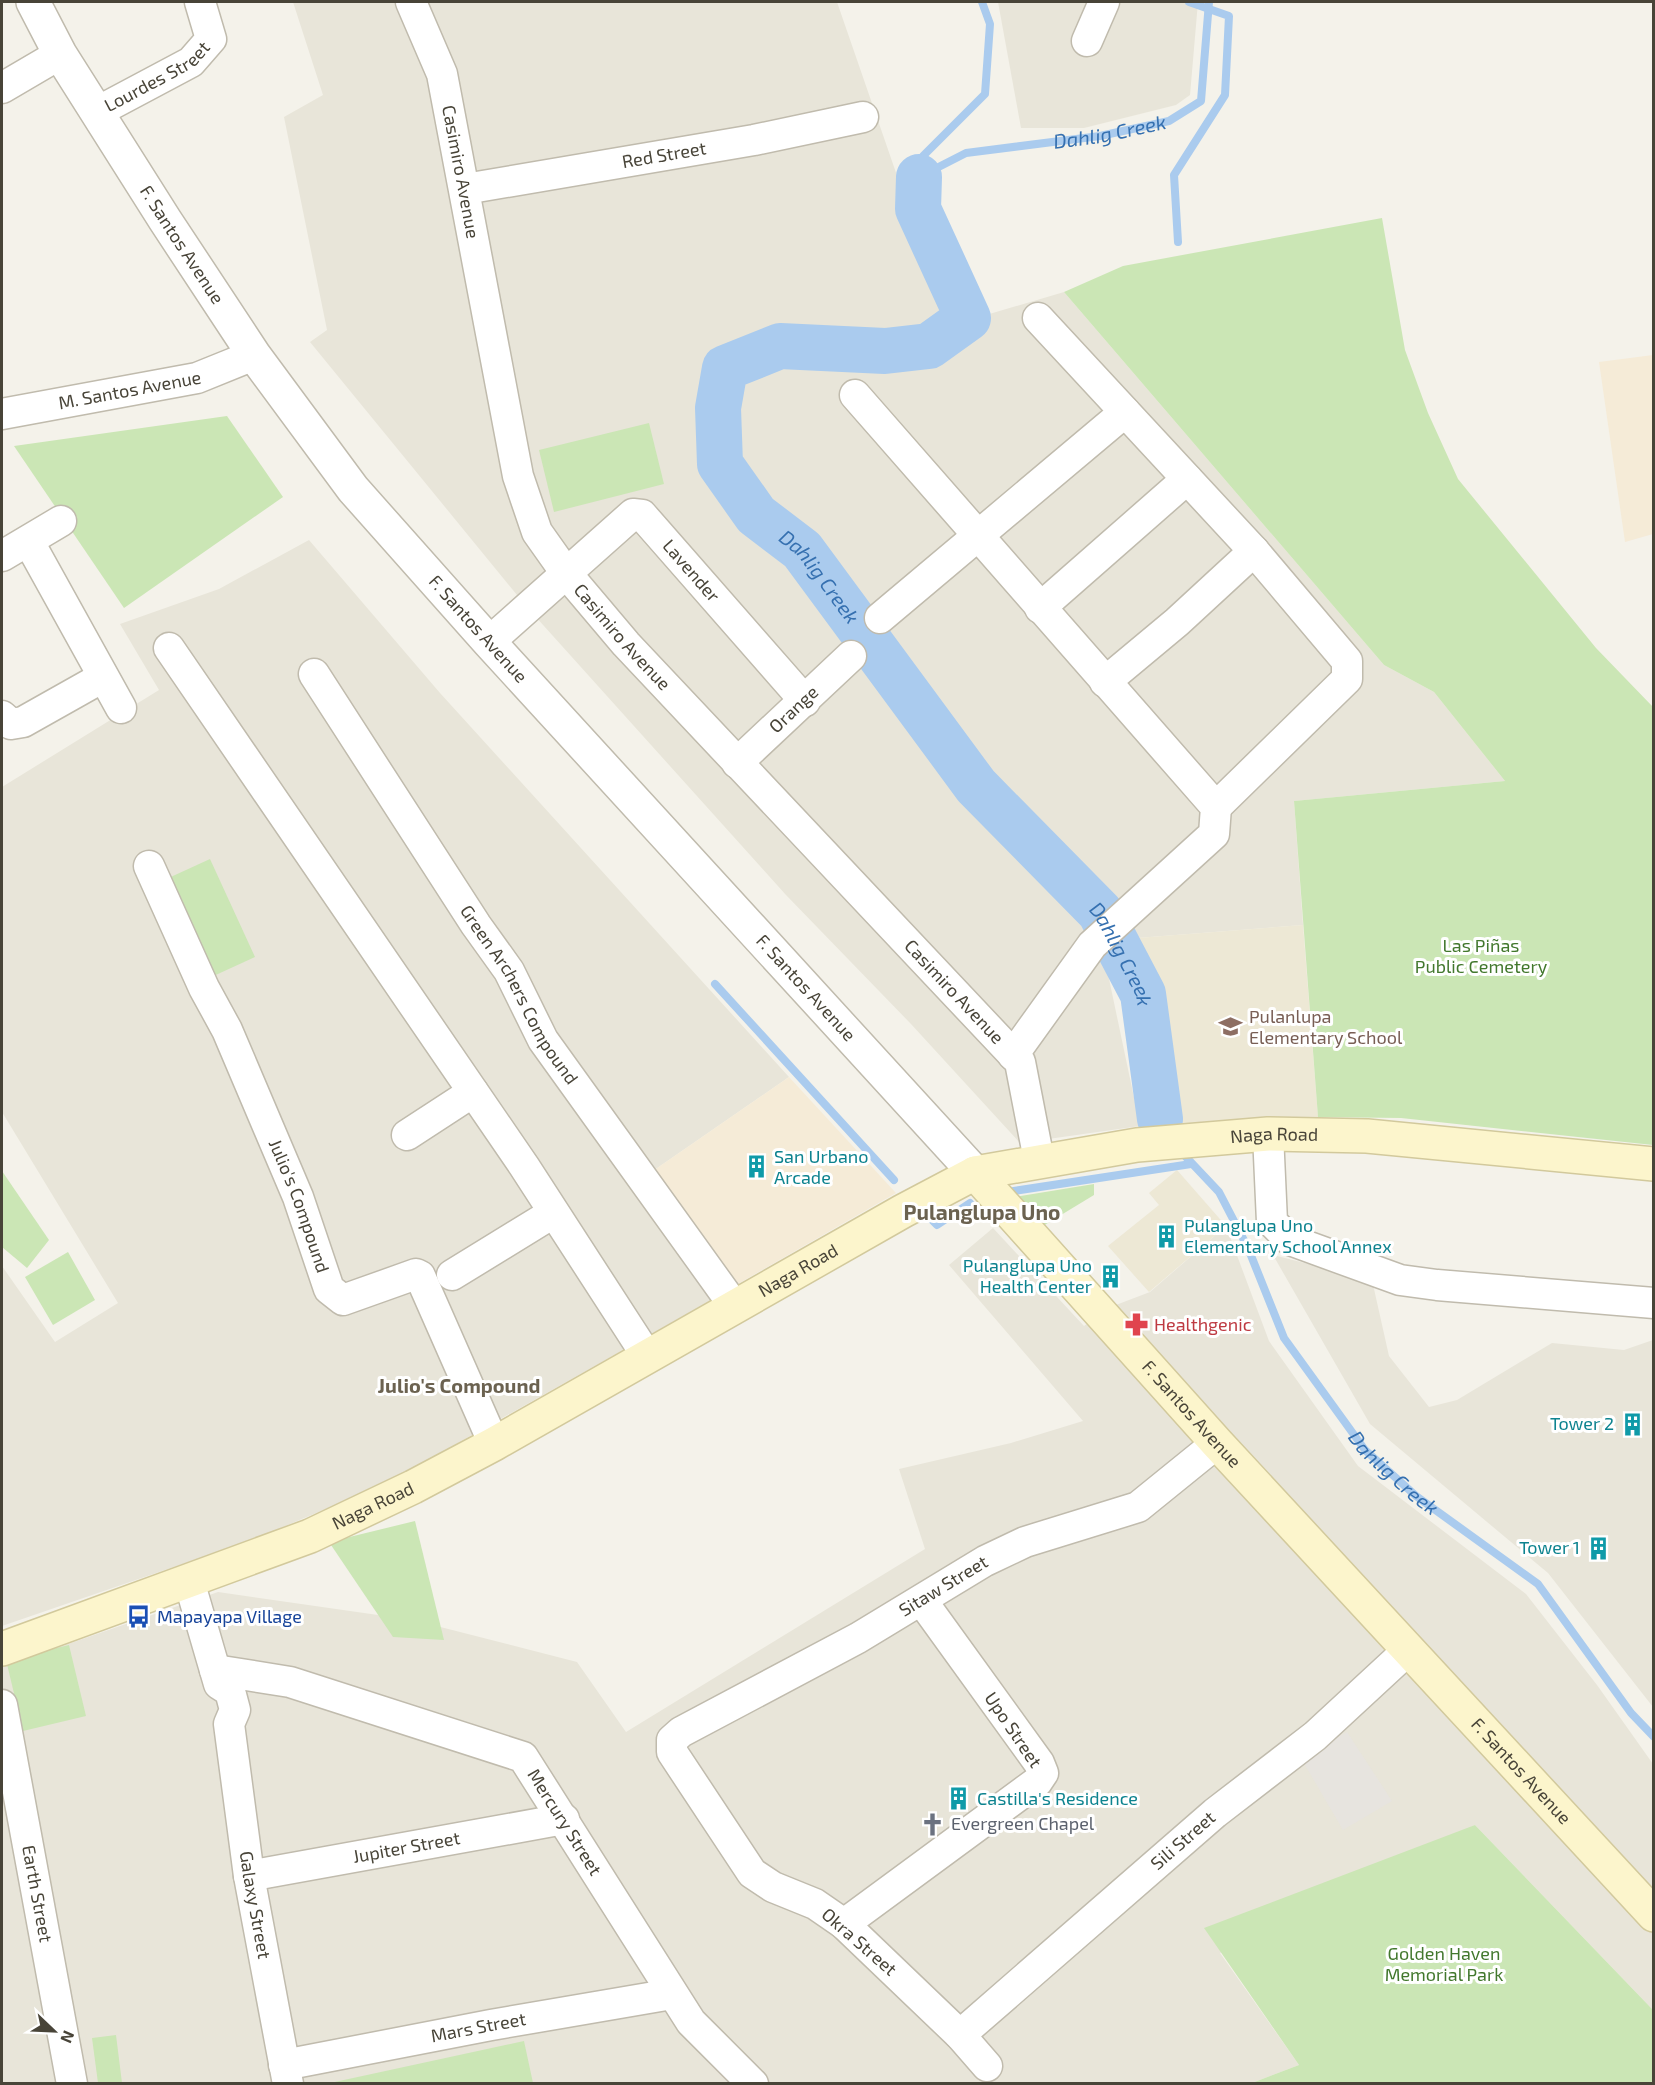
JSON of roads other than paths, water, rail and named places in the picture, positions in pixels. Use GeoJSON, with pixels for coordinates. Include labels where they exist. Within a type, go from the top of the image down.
{"type":"FeatureCollection","features":[{"type":"Feature","properties":{"kind":"main road","name":"Naga Road"},"geometry":{"type":"LineString","coordinates":[[2,1649],[310,1536],[413,1487],[494,1444],[975,1173],[1137,1145],[1268,1134],[1368,1136],[1653,1164]]}},
{"type":"Feature","properties":{"kind":"main road","name":"F. Santos Avenue"},"geometry":{"type":"LineString","coordinates":[[975,1173],[1216,1443],[1653,1915]]}},
{"type":"Feature","properties":{"kind":"street","name":"F. Santos Avenue"},"geometry":{"type":"LineString","coordinates":[[33,2],[60,54],[254,355],[353,489],[489,642],[975,1173]]}},
{"type":"Feature","properties":{"kind":"street","name":"Lourdes Street"},"geometry":{"type":"LineString","coordinates":[[97,112],[191,62],[211,39],[200,2]]}},
{"type":"Feature","properties":{"kind":"street","name":"Casimiro Avenue"},"geometry":{"type":"LineString","coordinates":[[411,2],[442,74],[518,476],[537,532],[566,573],[626,644],[1020,1062],[1039,1161]]}},
{"type":"Feature","properties":{"kind":"street"},"geometry":{"type":"LineString","coordinates":[[1087,41],[1104,2]]}},
{"type":"Feature","properties":{"kind":"street"},"geometry":{"type":"LineString","coordinates":[[2,88],[60,54]]}},
{"type":"Feature","properties":{"kind":"street","name":"Red Street"},"geometry":{"type":"LineString","coordinates":[[465,189],[744,141],[863,117]]}},
{"type":"Feature","properties":{"kind":"street"},"geometry":{"type":"LineString","coordinates":[[1012,1055],[1092,945],[1214,834],[1216,807],[1347,679],[1347,661],[1254,551],[1038,318]]}},
{"type":"Feature","properties":{"kind":"street","name":"M. Santos Avenue"},"geometry":{"type":"LineString","coordinates":[[2,414],[197,378],[254,355]]}},
{"type":"Feature","properties":{"kind":"street"},"geometry":{"type":"LineString","coordinates":[[855,395],[1216,807]]}},
{"type":"Feature","properties":{"kind":"street"},"geometry":{"type":"LineString","coordinates":[[880,618],[1125,412]]}},
{"type":"Feature","properties":{"kind":"street"},"geometry":{"type":"LineString","coordinates":[[1040,608],[1187,479]]}},
{"type":"Feature","properties":{"kind":"street","name":"Lavender"},"geometry":{"type":"LineString","coordinates":[[489,642],[633,514],[642,515],[805,701]]}},
{"type":"Feature","properties":{"kind":"street"},"geometry":{"type":"LineString","coordinates":[[2,556],[61,521]]}},
{"type":"Feature","properties":{"kind":"street"},"geometry":{"type":"LineString","coordinates":[[28,542],[121,708]]}},
{"type":"Feature","properties":{"kind":"street"},"geometry":{"type":"LineString","coordinates":[[1105,682],[1177,622],[1254,551]]}},
{"type":"Feature","properties":{"kind":"street"},"geometry":{"type":"LineString","coordinates":[[169,648],[473,1092],[647,1356]]}},
{"type":"Feature","properties":{"kind":"street","name":"Orange"},"geometry":{"type":"LineString","coordinates":[[737,763],[851,656]]}},
{"type":"Feature","properties":{"kind":"street","name":"Green Archers Compound"},"geometry":{"type":"LineString","coordinates":[[314,674],[476,925],[509,971],[543,1040],[735,1307]]}},
{"type":"Feature","properties":{"kind":"street"},"geometry":{"type":"LineString","coordinates":[[2,716],[11,723],[23,722],[103,677]]}},
{"type":"Feature","properties":{"kind":"street","name":"Julio's Compound"},"geometry":{"type":"LineString","coordinates":[[149,866],[204,988],[227,1030],[298,1197],[329,1289],[343,1300],[416,1274],[420,1276],[494,1444]]}},
{"type":"Feature","properties":{"kind":"street"},"geometry":{"type":"LineString","coordinates":[[407,1135],[473,1092]]}},
{"type":"Feature","properties":{"kind":"street"},"geometry":{"type":"LineString","coordinates":[[1268,1134],[1272,1222],[1290,1240],[1400,1280],[1437,1286],[1653,1303]]}},
{"type":"Feature","properties":{"kind":"street"},"geometry":{"type":"LineString","coordinates":[[452,1275],[554,1213]]}},
{"type":"Feature","properties":{"kind":"street","name":"Sitaw Street"},"geometry":{"type":"LineString","coordinates":[[672,1740],[681,1732],[922,1601],[985,1561],[1025,1542],[1138,1507],[1216,1443]]}},
{"type":"Feature","properties":{"kind":"street","name":"Galaxy Street"},"geometry":{"type":"LineString","coordinates":[[189,1581],[217,1677],[230,1690],[235,1710],[229,1724],[249,1876],[286,2074]]}},
{"type":"Feature","properties":{"kind":"street","name":"Upo Street"},"geometry":{"type":"LineString","coordinates":[[844,1924],[1037,1782],[1043,1773],[1039,1763],[922,1601]]}},
{"type":"Feature","properties":{"kind":"street","name":"Sili Street"},"geometry":{"type":"LineString","coordinates":[[960,2035],[1215,1813],[1316,1736],[1407,1651]]}},
{"type":"Feature","properties":{"kind":"street","name":"Mercury Street"},"geometry":{"type":"LineString","coordinates":[[217,1677],[290,1682],[523,1757],[672,1994],[702,2035],[753,2084]]}},
{"type":"Feature","properties":{"kind":"street","name":"Earth Street"},"geometry":{"type":"LineString","coordinates":[[2,1705],[72,2084]]}},
{"type":"Feature","properties":{"kind":"street","name":"Okra Street"},"geometry":{"type":"LineString","coordinates":[[672,1740],[672,1752],[752,1874],[773,1887],[815,1904],[844,1924],[960,2035],[987,2066]]}},
{"type":"Feature","properties":{"kind":"street","name":"Jupiter Street"},"geometry":{"type":"LineString","coordinates":[[249,1876],[564,1819]]}},
{"type":"Feature","properties":{"kind":"street","name":"Mars Street"},"geometry":{"type":"LineString","coordinates":[[286,2074],[491,2025],[672,1994]]}},
{"type":"Feature","properties":{"kind":"waterway","name":"Dahlig Creek"},"geometry":{"type":"LineString","coordinates":[[919,177],[923,156],[985,94],[990,24],[982,2]]}},
{"type":"Feature","properties":{"kind":"waterway"},"geometry":{"type":"LineString","coordinates":[[1178,242],[1174,175],[1225,95],[1229,16],[1189,2]]}},
{"type":"Feature","properties":{"kind":"waterway","name":"Dahlig Creek"},"geometry":{"type":"LineString","coordinates":[[919,177],[966,153],[1100,136],[1169,121],[1201,101],[1209,2]]}},
{"type":"Feature","properties":{"kind":"waterway","name":"Dahlig Creek"},"geometry":{"type":"LineString","coordinates":[[919,177],[918,209],[968,318],[929,346],[885,351],[780,346],[725,368],[718,408],[720,464],[756,515],[802,550],[976,786],[1100,912],[1143,994],[1160,1119]]}},
{"type":"Feature","properties":{"kind":"waterway","name":"Dahlig Creek"},"geometry":{"type":"LineString","coordinates":[[715,984],[894,1180]]}},
{"type":"Feature","properties":{"kind":"waterway","name":"Dahlig Creek"},"geometry":{"type":"LineString","coordinates":[[1185,1156],[1219,1192],[1248,1248],[1284,1338],[1365,1450],[1416,1496],[1538,1584],[1631,1713],[1654,1737]]}},
{"type":"Feature","properties":{"kind":"waterway","name":"Dahlig Creek"},"geometry":{"type":"LineString","coordinates":[[1007,1192],[1191,1164]]}},
{"type":"Feature","properties":{"kind":"waterway","name":"Dahlig Creek"},"geometry":{"type":"LineString","coordinates":[[927,1215],[937,1225],[970,1203]]}},
{"type":"Feature","properties":{"kind":"place","name":"Pulanlupa Elementary School"},"geometry":{"type":"Point","coordinates":[1231,1027]}},
{"type":"Feature","properties":{"kind":"place","name":"San Urbano Arcade"},"geometry":{"type":"Point","coordinates":[756,1167]}},
{"type":"Feature","properties":{"kind":"place","name":"Pulanglupa Uno Elementary School Annex"},"geometry":{"type":"Point","coordinates":[1166,1236]}},
{"type":"Feature","properties":{"kind":"place","name":"Pulanglupa Uno Health Center"},"geometry":{"type":"Point","coordinates":[1110,1276]}},
{"type":"Feature","properties":{"kind":"place","name":"Healthgenic"},"geometry":{"type":"Point","coordinates":[1136,1325]}},
{"type":"Feature","properties":{"kind":"place","name":"Tower 2"},"geometry":{"type":"Point","coordinates":[1632,1424]}},
{"type":"Feature","properties":{"kind":"place","name":"Tower 1"},"geometry":{"type":"Point","coordinates":[1598,1548]}},
{"type":"Feature","properties":{"kind":"place","name":"Mapayapa Village"},"geometry":{"type":"Point","coordinates":[139,1617]}},
{"type":"Feature","properties":{"kind":"place","name":"Castilla's Residence"},"geometry":{"type":"Point","coordinates":[959,1799]}},
{"type":"Feature","properties":{"kind":"place","name":"Evergreen Chapel"},"geometry":{"type":"Point","coordinates":[933,1824]}},
{"type":"Feature","properties":{"kind":"district","name":"Pulanglupa Uno"},"geometry":{"type":"Point","coordinates":[982,1213]}},
{"type":"Feature","properties":{"kind":"district","name":"Julio's Compound"},"geometry":{"type":"Point","coordinates":[459,1386]}},
{"type":"Feature","properties":{"kind":"park label","name":"Las Piñas Public Cemetery"},"geometry":{"type":"Point","coordinates":[1481,956]}},
{"type":"Feature","properties":{"kind":"park label","name":"Golden Haven Memorial Park"},"geometry":{"type":"Point","coordinates":[1444,1964]}}]}
